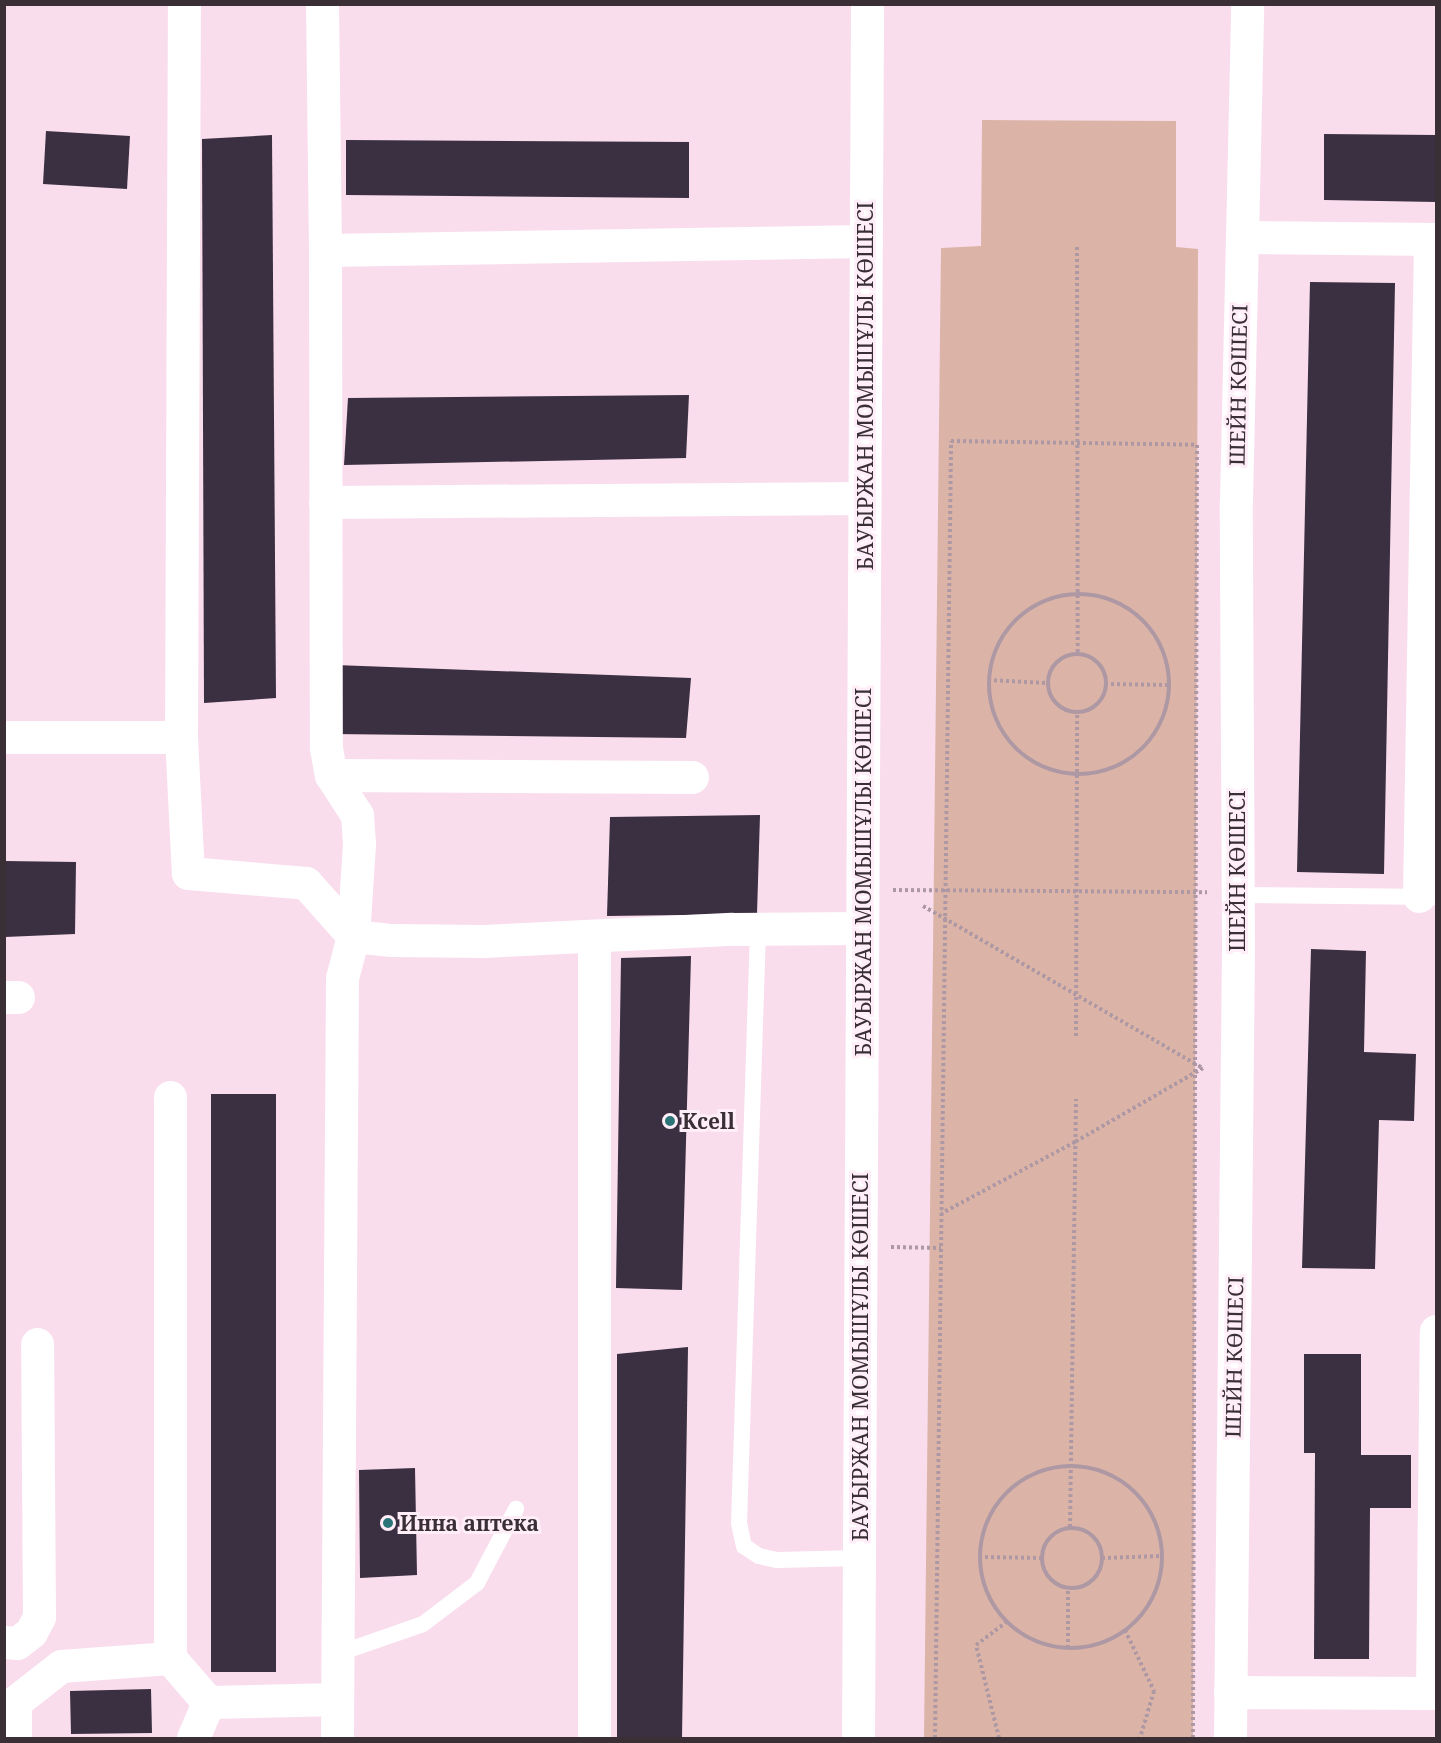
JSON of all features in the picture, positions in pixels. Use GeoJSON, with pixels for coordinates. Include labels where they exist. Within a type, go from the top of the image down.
{"type":"FeatureCollection","features":[{"type":"Feature","properties":{"kind":"street"},"geometry":{"type":"LineString","coordinates":[[184,4],[181,737],[188,873],[306,883],[352,936],[392,940],[483,941],[758,929],[862,928]]}},
{"type":"Feature","properties":{"kind":"street"},"geometry":{"type":"LineString","coordinates":[[322,4],[326,250],[326,748],[331,775],[357,815],[359,843],[352,936],[342,978],[337,1738]]}},
{"type":"Feature","properties":{"kind":"street","name":"БАУЫРЖАН МОМЫШҰЛЫ КӨШЕСІ"},"geometry":{"type":"LineString","coordinates":[[858,1738],[867,4]]}},
{"type":"Feature","properties":{"kind":"street","name":"ШЕЙН КӨШЕСІ"},"geometry":{"type":"LineString","coordinates":[[1230,1738],[1238,895],[1236,501],[1246,4]]}},
{"type":"Feature","properties":{"kind":"street"},"geometry":{"type":"LineString","coordinates":[[1242,237],[1433,239],[1428,896]]}},
{"type":"Feature","properties":{"kind":"street"},"geometry":{"type":"LineString","coordinates":[[326,250],[866,241]]}},
{"type":"Feature","properties":{"kind":"street"},"geometry":{"type":"LineString","coordinates":[[325,502],[864,498]]}},
{"type":"Feature","properties":{"kind":"street"},"geometry":{"type":"LineString","coordinates":[[4,737],[181,737]]}},
{"type":"Feature","properties":{"kind":"street"},"geometry":{"type":"LineString","coordinates":[[331,775],[692,777]]}},
{"type":"Feature","properties":{"kind":"street"},"geometry":{"type":"LineString","coordinates":[[594,936],[594,1738]]}},
{"type":"Feature","properties":{"kind":"street"},"geometry":{"type":"LineString","coordinates":[[170,1097],[170,1658],[208,1702]]}},
{"type":"Feature","properties":{"kind":"street"},"geometry":{"type":"LineString","coordinates":[[1230,1692],[1434,1693],[1437,1331]]}},
{"type":"Feature","properties":{"kind":"street"},"geometry":{"type":"LineString","coordinates":[[4,1642],[17,1643],[31,1632],[39,1617],[37,1344]]}},
{"type":"Feature","properties":{"kind":"street"},"geometry":{"type":"LineString","coordinates":[[15,1738],[15,1702],[61,1666],[170,1658]]}},
{"type":"Feature","properties":{"kind":"street"},"geometry":{"type":"LineString","coordinates":[[208,1702],[337,1699]]}},
{"type":"Feature","properties":{"kind":"street"},"geometry":{"type":"LineString","coordinates":[[193,1738],[208,1702]]}},
{"type":"Feature","properties":{"kind":"lane"},"geometry":{"type":"LineString","coordinates":[[1238,895],[1428,896]]}},
{"type":"Feature","properties":{"kind":"lane"},"geometry":{"type":"LineString","coordinates":[[758,929],[739,1523],[744,1545],[759,1556],[777,1560],[859,1558]]}},
{"type":"Feature","properties":{"kind":"lane"},"geometry":{"type":"LineString","coordinates":[[337,1654],[423,1624],[477,1583],[516,1509]]}},
{"type":"Feature","properties":{"kind":"path"},"geometry":{"type":"LineString","coordinates":[[1077,247],[1078,654]]}},
{"type":"Feature","properties":{"kind":"path"},"geometry":{"type":"LineString","coordinates":[[935,1738],[951,441],[1078,445],[1197,445],[1193,1738]]}},
{"type":"Feature","properties":{"kind":"path"},"geometry":{"type":"LineString","coordinates":[[1064,593],[1077,593],[1095,594],[1124,605],[1148,625],[1164,652],[1169,685],[1166,711],[1152,737],[1132,758],[1106,771],[1078,775],[1049,770],[1024,757],[1004,736],[991,709],[987,680],[994,650],[1010,623],[1035,604],[1064,593]]}},
{"type":"Feature","properties":{"kind":"path"},"geometry":{"type":"LineString","coordinates":[[1078,654],[1096,661],[1102,669],[1105,684],[1102,698],[1095,706],[1077,713],[1059,707],[1053,700],[1047,683],[1049,674],[1060,660],[1078,654]]}},
{"type":"Feature","properties":{"kind":"path"},"geometry":{"type":"LineString","coordinates":[[987,680],[1047,683]]}},
{"type":"Feature","properties":{"kind":"path"},"geometry":{"type":"LineString","coordinates":[[1105,684],[1169,685]]}},
{"type":"Feature","properties":{"kind":"path"},"geometry":{"type":"LineString","coordinates":[[1076,1036],[1077,713]]}},
{"type":"Feature","properties":{"kind":"path"},"geometry":{"type":"LineString","coordinates":[[862,889],[1196,891],[1238,895]]}},
{"type":"Feature","properties":{"kind":"path"},"geometry":{"type":"LineString","coordinates":[[923,906],[1076,992],[1203,1068],[1075,1142],[941,1214]]}},
{"type":"Feature","properties":{"kind":"path"},"geometry":{"type":"LineString","coordinates":[[1070,1527],[1076,1099]]}},
{"type":"Feature","properties":{"kind":"path"},"geometry":{"type":"LineString","coordinates":[[861,1246],[941,1248]]}},
{"type":"Feature","properties":{"kind":"path"},"geometry":{"type":"LineString","coordinates":[[1079,1465],[1109,1473],[1134,1490],[1152,1514],[1161,1544],[1161,1556],[1161,1574],[1150,1603],[1125,1630],[1106,1642],[1077,1649],[1047,1646],[1020,1634],[1007,1622],[998,1613],[984,1587],[978,1557],[984,1527],[999,1500],[1021,1479],[1049,1467],[1079,1465]]}},
{"type":"Feature","properties":{"kind":"path"},"geometry":{"type":"LineString","coordinates":[[1070,1527],[1085,1530],[1093,1535],[1099,1544],[1102,1558],[1098,1573],[1092,1581],[1084,1586],[1068,1588],[1055,1583],[1047,1576],[1041,1558],[1047,1539],[1055,1532],[1070,1527]]}},
{"type":"Feature","properties":{"kind":"path"},"geometry":{"type":"LineString","coordinates":[[1102,1558],[1161,1556]]}},
{"type":"Feature","properties":{"kind":"path"},"geometry":{"type":"LineString","coordinates":[[978,1557],[1041,1558]]}},
{"type":"Feature","properties":{"kind":"path"},"geometry":{"type":"LineString","coordinates":[[1068,1588],[1068,1648]]}},
{"type":"Feature","properties":{"kind":"path"},"geometry":{"type":"LineString","coordinates":[[999,1738],[976,1644],[1007,1622]]}},
{"type":"Feature","properties":{"kind":"path"},"geometry":{"type":"LineString","coordinates":[[1125,1630],[1154,1691],[1140,1738]]}},
{"type":"Feature","properties":{"kind":"shaded area"},"geometry":{"type":"Polygon","coordinates":[[[982,120],[1176,121],[1176,247],[1198,249],[1193,1738],[924,1738],[941,248],[981,246],[982,120]]]}},
{"type":"Feature","properties":{"kind":"building"},"geometry":{"type":"Polygon","coordinates":[[[46,131],[130,136],[127,189],[43,184],[46,131]]]}},
{"type":"Feature","properties":{"kind":"building"},"geometry":{"type":"Polygon","coordinates":[[[1324,134],[1436,135],[1436,202],[1324,200],[1324,134]]]}},
{"type":"Feature","properties":{"kind":"building"},"geometry":{"type":"Polygon","coordinates":[[[272,135],[276,698],[204,703],[202,139],[272,135]]]}},
{"type":"Feature","properties":{"kind":"building"},"geometry":{"type":"Polygon","coordinates":[[[346,140],[689,142],[689,198],[346,195],[346,140]]]}},
{"type":"Feature","properties":{"kind":"building"},"geometry":{"type":"Polygon","coordinates":[[[1310,282],[1395,283],[1384,874],[1297,872],[1310,282]]]}},
{"type":"Feature","properties":{"kind":"building"},"geometry":{"type":"Polygon","coordinates":[[[689,395],[686,458],[344,465],[348,398],[689,395]]]}},
{"type":"Feature","properties":{"kind":"building"},"geometry":{"type":"Polygon","coordinates":[[[335,665],[691,678],[686,738],[332,734],[335,665]]]}},
{"type":"Feature","properties":{"kind":"building"},"geometry":{"type":"Polygon","coordinates":[[[760,815],[757,914],[607,916],[610,817],[760,815]]]}},
{"type":"Feature","properties":{"kind":"building"},"geometry":{"type":"Polygon","coordinates":[[[5,861],[76,862],[75,934],[5,937],[5,861]]]}},
{"type":"Feature","properties":{"kind":"building"},"geometry":{"type":"Polygon","coordinates":[[[1311,949],[1366,951],[1364,1052],[1416,1054],[1414,1121],[1379,1120],[1375,1269],[1302,1268],[1311,949]]]}},
{"type":"Feature","properties":{"kind":"building"},"geometry":{"type":"Polygon","coordinates":[[[691,956],[682,1290],[616,1288],[621,958],[691,956]]]}},
{"type":"Feature","properties":{"kind":"building"},"geometry":{"type":"Polygon","coordinates":[[[211,1094],[276,1094],[276,1672],[211,1672],[211,1094]]]}},
{"type":"Feature","properties":{"kind":"building"},"geometry":{"type":"Polygon","coordinates":[[[688,1347],[682,1738],[617,1738],[617,1354],[688,1347]]]}},
{"type":"Feature","properties":{"kind":"building"},"geometry":{"type":"Polygon","coordinates":[[[1304,1354],[1361,1354],[1361,1455],[1411,1455],[1411,1508],[1370,1508],[1369,1659],[1314,1659],[1315,1453],[1304,1453],[1304,1354]]]}},
{"type":"Feature","properties":{"kind":"building","name":"Инна аптека"},"geometry":{"type":"Polygon","coordinates":[[[415,1468],[417,1575],[360,1578],[359,1470],[415,1468]]]}},
{"type":"Feature","properties":{"kind":"building"},"geometry":{"type":"Polygon","coordinates":[[[151,1689],[152,1733],[71,1734],[70,1691],[151,1689]]]}},
{"type":"Feature","properties":{"kind":"place","name":"Kcell"},"geometry":{"type":"Point","coordinates":[670,1121]}},
{"type":"Feature","properties":{"kind":"place","name":"Инна аптека"},"geometry":{"type":"Point","coordinates":[388,1523]}}]}
